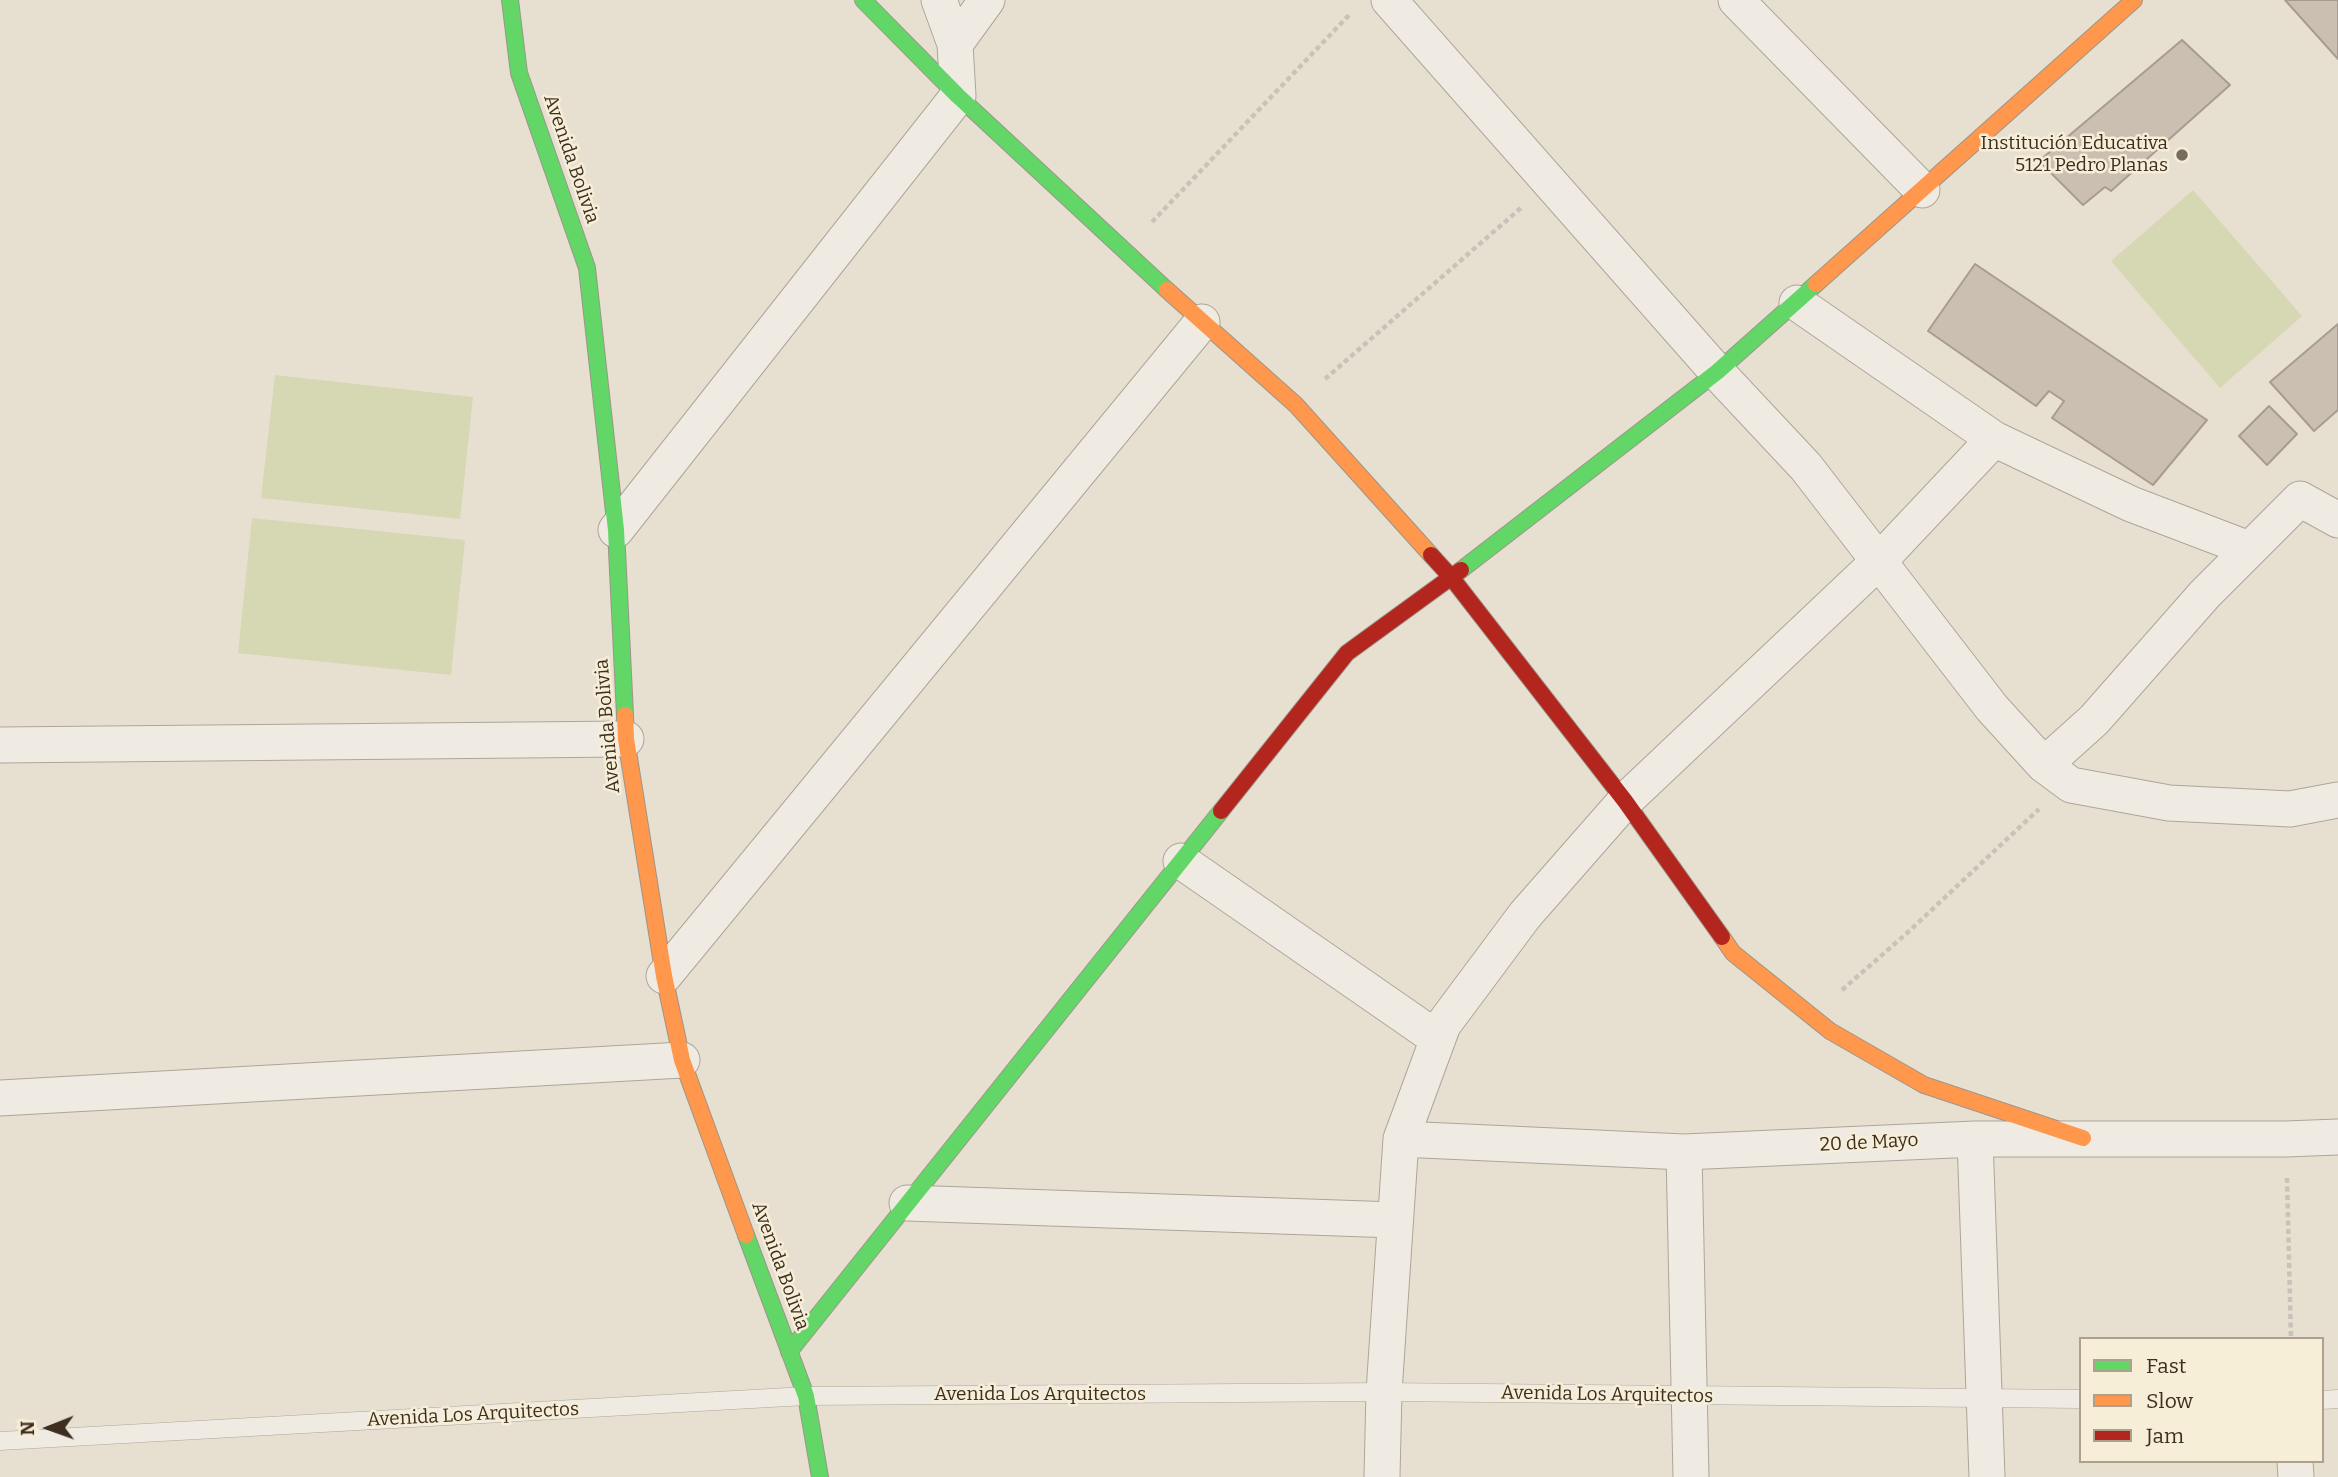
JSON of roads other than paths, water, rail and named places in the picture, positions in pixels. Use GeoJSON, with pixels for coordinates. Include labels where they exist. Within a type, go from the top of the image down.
{"type":"FeatureCollection","features":[{"type":"Feature","properties":{"kind":"street","name":"Avenida Bolivia"},"geometry":{"type":"LineString","coordinates":[[510,0],[519,74],[587,268],[616,530],[626,739],[664,976],[682,1060],[806,1396],[820,1477]]}},
{"type":"Feature","properties":{"kind":"street"},"geometry":{"type":"LineString","coordinates":[[863,0],[958,96],[1202,322],[1296,405],[1451,577],[1625,801],[1733,953],[1830,1031],[1924,1085],[2083,1138]]}},
{"type":"Feature","properties":{"kind":"street"},"geometry":{"type":"LineString","coordinates":[[616,530],[958,96],[956,44],[939,0]]}},
{"type":"Feature","properties":{"kind":"street"},"geometry":{"type":"LineString","coordinates":[[956,44],[987,0]]}},
{"type":"Feature","properties":{"kind":"street"},"geometry":{"type":"LineString","coordinates":[[1389,0],[1717,372],[1805,467],[1992,708],[2043,765],[2071,785],[2169,803],[2290,808],[2338,800]]}},
{"type":"Feature","properties":{"kind":"street"},"geometry":{"type":"LineString","coordinates":[[1736,0],[1922,190]]}},
{"type":"Feature","properties":{"kind":"street"},"geometry":{"type":"LineString","coordinates":[[789,1352],[1347,653],[1451,577],[1717,372],[2134,0]]}},
{"type":"Feature","properties":{"kind":"street"},"geometry":{"type":"LineString","coordinates":[[1797,303],[1994,439],[2131,504],[2249,549]]}},
{"type":"Feature","properties":{"kind":"street"},"geometry":{"type":"LineString","coordinates":[[664,976],[1202,322]]}},
{"type":"Feature","properties":{"kind":"street"},"geometry":{"type":"LineString","coordinates":[[1382,1477],[1384,1392],[1401,1139],[1443,1026],[1525,915],[1625,801],[1879,561],[1994,439]]}},
{"type":"Feature","properties":{"kind":"street"},"geometry":{"type":"LineString","coordinates":[[2043,765],[2094,720],[2205,594],[2300,499],[2338,520]]}},
{"type":"Feature","properties":{"kind":"street"},"geometry":{"type":"LineString","coordinates":[[0,745],[626,739]]}},
{"type":"Feature","properties":{"kind":"street"},"geometry":{"type":"LineString","coordinates":[[1181,861],[1438,1040]]}},
{"type":"Feature","properties":{"kind":"street"},"geometry":{"type":"LineString","coordinates":[[0,1098],[682,1060]]}},
{"type":"Feature","properties":{"kind":"street","name":"20 de Mayo"},"geometry":{"type":"LineString","coordinates":[[1401,1139],[1685,1152],[1975,1139],[2338,1137]]}},
{"type":"Feature","properties":{"kind":"street"},"geometry":{"type":"LineString","coordinates":[[1975,1139],[1987,1477]]}},
{"type":"Feature","properties":{"kind":"street"},"geometry":{"type":"LineString","coordinates":[[1685,1152],[1691,1477]]}},
{"type":"Feature","properties":{"kind":"street"},"geometry":{"type":"LineString","coordinates":[[907,1203],[1395,1220]]}},
{"type":"Feature","properties":{"kind":"lane","name":"Avenida Los Arquitectos"},"geometry":{"type":"LineString","coordinates":[[0,1441],[806,1396],[1384,1392],[2079,1399]]}},
{"type":"Feature","properties":{"kind":"place","name":"Institución Educativa 5121 Pedro Planas"},"geometry":{"type":"Point","coordinates":[2182,155]}}]}
